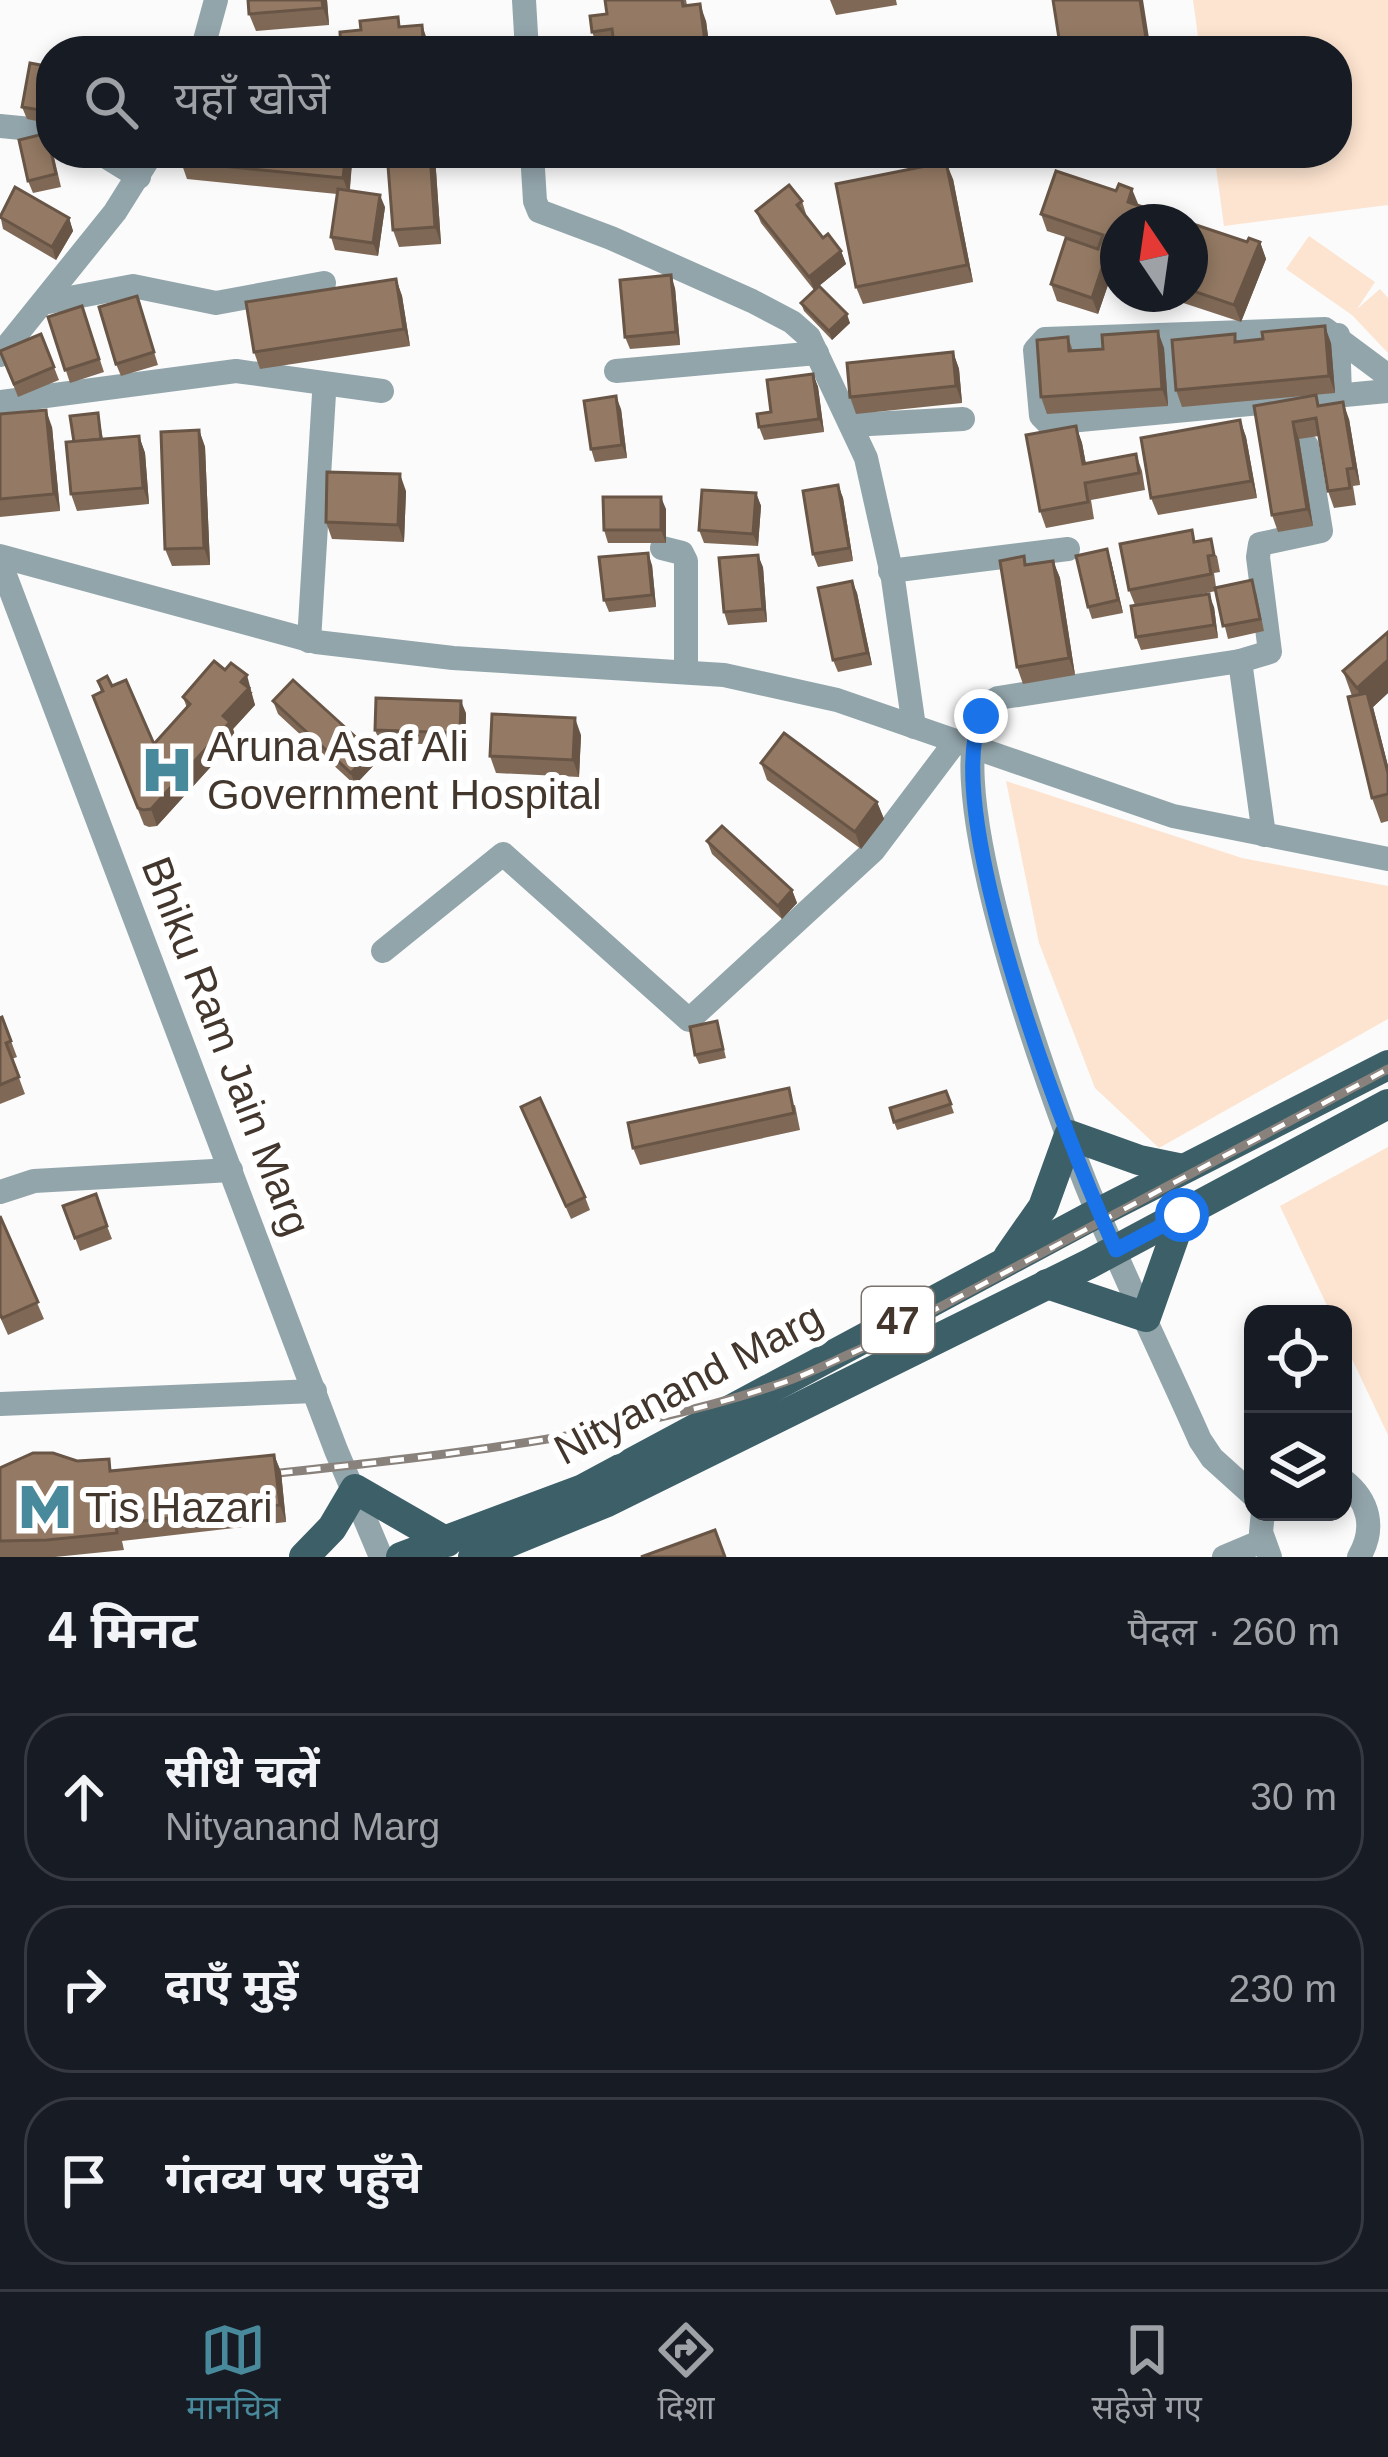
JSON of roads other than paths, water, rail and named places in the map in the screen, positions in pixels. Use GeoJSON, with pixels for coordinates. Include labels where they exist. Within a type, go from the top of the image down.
{"type":"FeatureCollection","features":[{"type":"Feature","properties":{"kind":"main road","name":"Nityanand Marg"},"geometry":{"type":"LineString","coordinates":[[401,1557],[460,1549],[583,1489],[689,1447],[1003,1264],[1388,1065]]}},
{"type":"Feature","properties":{"kind":"main road","name":"Nityanand Marg"},"geometry":{"type":"LineString","coordinates":[[721,1430],[1047,1284],[1388,1104]]}},
{"type":"Feature","properties":{"kind":"main road"},"geometry":{"type":"LineString","coordinates":[[1003,1264],[1043,1207],[1069,1135],[1139,1160],[1183,1169]]}},
{"type":"Feature","properties":{"kind":"main road"},"geometry":{"type":"LineString","coordinates":[[1047,1284],[1146,1317],[1182,1215]]}},
{"type":"Feature","properties":{"kind":"main road"},"geometry":{"type":"LineString","coordinates":[[304,1557],[332,1528],[355,1489],[460,1549]]}},
{"type":"Feature","properties":{"kind":"street"},"geometry":{"type":"LineString","coordinates":[[206,36],[216,0]]}},
{"type":"Feature","properties":{"kind":"street"},"geometry":{"type":"LineString","coordinates":[[524,0],[526,36]]}},
{"type":"Feature","properties":{"kind":"street"},"geometry":{"type":"LineString","coordinates":[[0,126],[36,130]]}},
{"type":"Feature","properties":{"kind":"street"},"geometry":{"type":"LineString","coordinates":[[124,168],[139,177]]}},
{"type":"Feature","properties":{"kind":"street"},"geometry":{"type":"LineString","coordinates":[[0,355],[144,168]]}},
{"type":"Feature","properties":{"kind":"street"},"geometry":{"type":"LineString","coordinates":[[533,168],[539,211],[611,238],[792,322],[808,337],[866,458],[890,571],[914,727]]}},
{"type":"Feature","properties":{"kind":"street"},"geometry":{"type":"LineString","coordinates":[[43,303],[134,286],[216,303],[324,283]]}},
{"type":"Feature","properties":{"kind":"street"},"geometry":{"type":"LineString","coordinates":[[1388,376],[1325,329],[1046,339],[1036,350],[1041,416],[1048,423],[1388,392]]}},
{"type":"Feature","properties":{"kind":"street"},"geometry":{"type":"LineString","coordinates":[[1164,335],[1170,411]]}},
{"type":"Feature","properties":{"kind":"street"},"geometry":{"type":"LineString","coordinates":[[1338,335],[1340,395]]}},
{"type":"Feature","properties":{"kind":"street"},"geometry":{"type":"LineString","coordinates":[[616,371],[818,353]]}},
{"type":"Feature","properties":{"kind":"street"},"geometry":{"type":"LineString","coordinates":[[0,401],[236,371],[382,391]]}},
{"type":"Feature","properties":{"kind":"street"},"geometry":{"type":"LineString","coordinates":[[309,640],[324,394]]}},
{"type":"Feature","properties":{"kind":"street"},"geometry":{"type":"LineString","coordinates":[[851,424],[963,419]]}},
{"type":"Feature","properties":{"kind":"street"},"geometry":{"type":"LineString","coordinates":[[383,951],[503,854],[688,1020],[873,851],[965,744],[993,699],[1240,661],[1270,652],[1260,544],[1322,531],[1306,446]]}},
{"type":"Feature","properties":{"kind":"street"},"geometry":{"type":"LineString","coordinates":[[662,548],[682,553],[686,561],[686,672]]}},
{"type":"Feature","properties":{"kind":"street"},"geometry":{"type":"LineString","coordinates":[[890,571],[1068,549]]}},
{"type":"Feature","properties":{"kind":"street"},"geometry":{"type":"LineString","coordinates":[[0,559],[309,640],[453,658],[724,675],[837,700],[1173,816],[1388,859]]}},
{"type":"Feature","properties":{"kind":"street","name":"Bhiku Ram Jain Marg"},"geometry":{"type":"LineString","coordinates":[[0,559],[381,1557]]}},
{"type":"Feature","properties":{"kind":"street"},"geometry":{"type":"LineString","coordinates":[[15,593],[68,576]]}},
{"type":"Feature","properties":{"kind":"street"},"geometry":{"type":"LineString","coordinates":[[1240,661],[1264,835]]}},
{"type":"Feature","properties":{"kind":"street"},"geometry":{"type":"LineString","coordinates":[[965,744],[974,824],[995,912],[1069,1135],[1200,1439],[1212,1458],[1244,1488]]}},
{"type":"Feature","properties":{"kind":"street"},"geometry":{"type":"LineString","coordinates":[[0,1192],[34,1181],[231,1170]]}},
{"type":"Feature","properties":{"kind":"street"},"geometry":{"type":"LineString","coordinates":[[0,1404],[315,1391]]}},
{"type":"Feature","properties":{"kind":"street"},"geometry":{"type":"LineString","coordinates":[[1352,1486],[1377,1503],[1359,1557]]}},
{"type":"Feature","properties":{"kind":"street"},"geometry":{"type":"LineString","coordinates":[[1224,1557],[1266,1549]]}},
{"type":"Feature","properties":{"kind":"railway"},"geometry":{"type":"LineString","coordinates":[[251,1476],[584,1433],[714,1404],[787,1381],[861,1349],[1388,1069]]}},
{"type":"Feature","properties":{"kind":"place","name":"Aruna Asaf Ali Government Hospital"},"geometry":{"type":"Point","coordinates":[167,770]}},
{"type":"Feature","properties":{"kind":"place","name":"Tis Hazari"},"geometry":{"type":"Point","coordinates":[45,1507]}}]}
